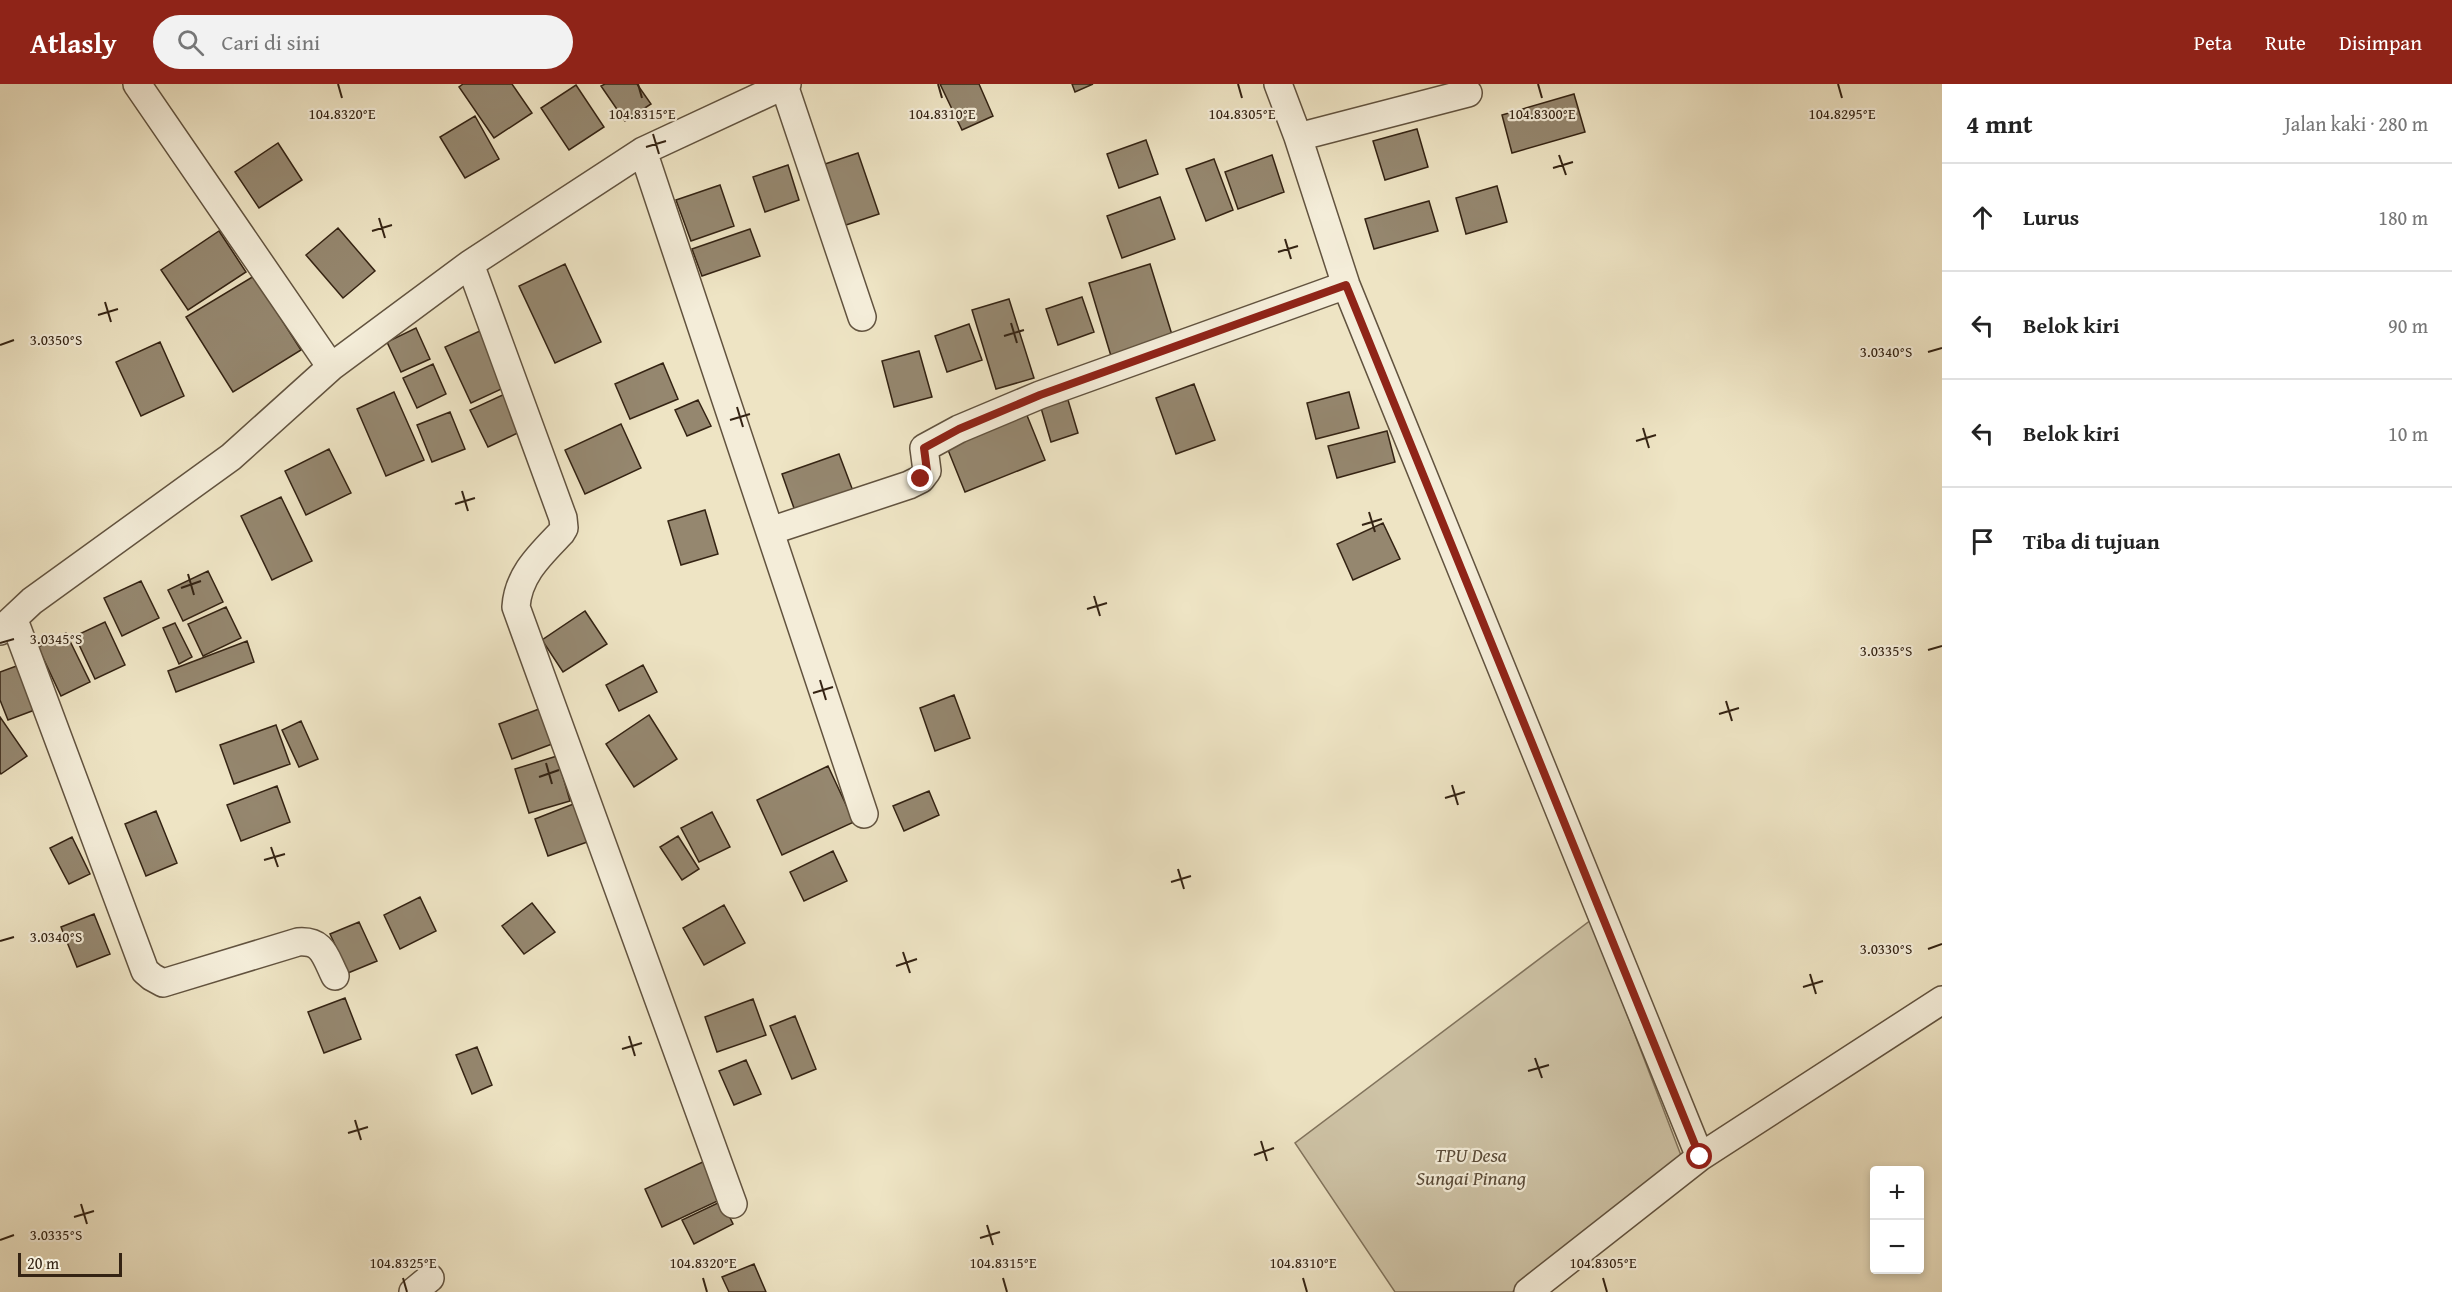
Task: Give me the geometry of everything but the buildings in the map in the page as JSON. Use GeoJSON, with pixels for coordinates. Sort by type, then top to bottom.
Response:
{"type":"FeatureCollection","features":[{"type":"Feature","properties":{"kind":"street"},"geometry":{"type":"LineString","coordinates":[[137,84],[331,368]]}},
{"type":"Feature","properties":{"kind":"street"},"geometry":{"type":"LineString","coordinates":[[1278,84],[1298,137],[1346,285],[1700,1157]]}},
{"type":"Feature","properties":{"kind":"street"},"geometry":{"type":"LineString","coordinates":[[335,976],[320,947],[310,941],[286,945],[164,983],[145,971],[7,626],[32,601],[231,457],[331,368],[470,264],[643,151],[785,85],[861,317]]}},
{"type":"Feature","properties":{"kind":"street"},"geometry":{"type":"LineString","coordinates":[[1298,137],[1468,93]]}},
{"type":"Feature","properties":{"kind":"street"},"geometry":{"type":"LineString","coordinates":[[643,151],[864,814]]}},
{"type":"Feature","properties":{"kind":"street"},"geometry":{"type":"LineString","coordinates":[[470,264],[563,518],[564,528],[561,533],[533,562],[520,584],[516,607],[732,1204]]}},
{"type":"Feature","properties":{"kind":"street"},"geometry":{"type":"LineString","coordinates":[[770,531],[921,479],[927,471],[924,448],[959,429],[1040,395],[1346,285]]}},
{"type":"Feature","properties":{"kind":"street"},"geometry":{"type":"LineString","coordinates":[[1528,1292],[1700,1157],[1942,1000]]}},
{"type":"Feature","properties":{"kind":"green space","name":"TPU Desa Sungai Pinang"},"geometry":{"type":"Polygon","coordinates":[[[1591,920],[1682,1158],[1512,1292],[1395,1292],[1295,1143],[1591,920]]]}},
{"type":"Feature","properties":{"kind":"route"},"geometry":{"type":"LineString","coordinates":[[921,479],[927,471],[924,448],[959,429],[1040,395],[1346,285],[1700,1157]]}}]}
